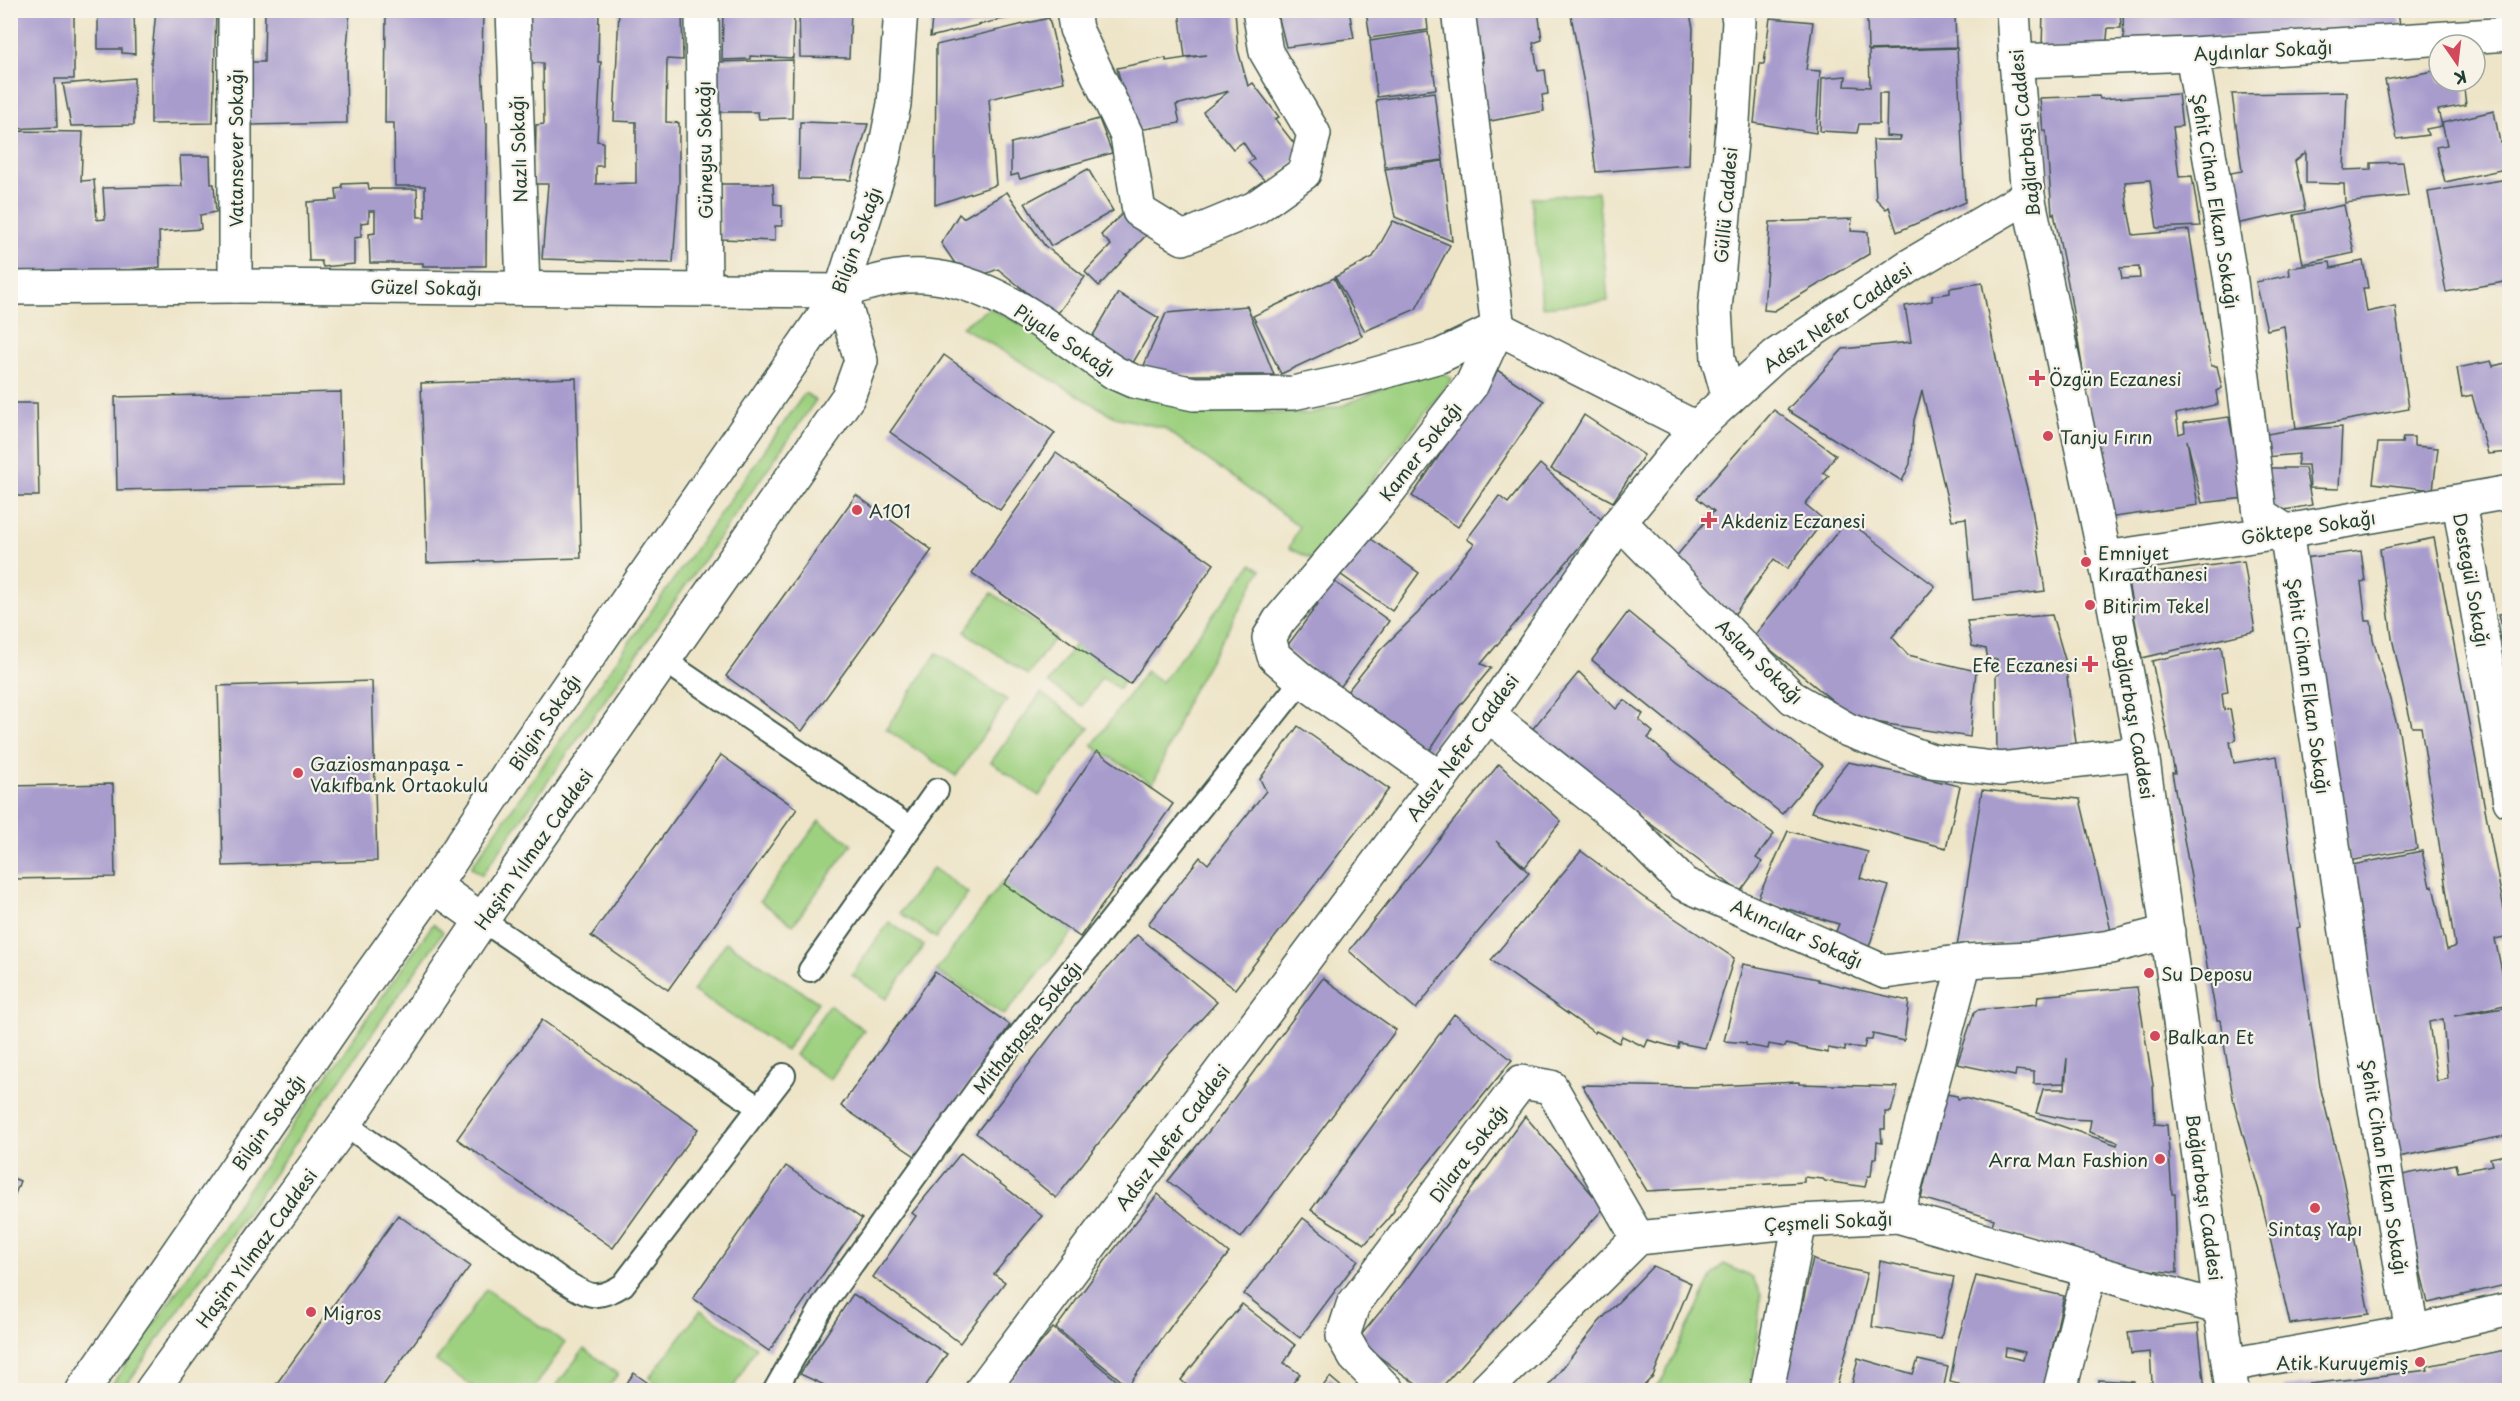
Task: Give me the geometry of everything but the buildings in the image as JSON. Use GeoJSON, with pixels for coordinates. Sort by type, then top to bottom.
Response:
{"type":"FeatureCollection","features":[{"type":"Feature","properties":{"kind":"street","name":"Vatansever Sokağı"},"geometry":{"type":"LineString","coordinates":[[235,10],[235,286]]}},
{"type":"Feature","properties":{"kind":"street","name":"Nazlı Sokağı"},"geometry":{"type":"LineString","coordinates":[[513,10],[523,288]]}},
{"type":"Feature","properties":{"kind":"street","name":"Güneysu Sokağı"},"geometry":{"type":"LineString","coordinates":[[702,10],[705,289]]}},
{"type":"Feature","properties":{"kind":"street","name":"Bilgin Sokağı"},"geometry":{"type":"LineString","coordinates":[[83,1390],[346,1009],[434,886],[535,734],[841,291],[883,160],[894,104],[901,10]]}},
{"type":"Feature","properties":{"kind":"street"},"geometry":{"type":"LineString","coordinates":[[1073,10],[1076,29],[1127,136],[1139,211],[1183,238],[1255,208],[1304,173],[1314,134],[1266,52],[1259,10]]}},
{"type":"Feature","properties":{"kind":"street"},"geometry":{"type":"LineString","coordinates":[[1458,10],[1498,328],[1696,429]]}},
{"type":"Feature","properties":{"kind":"street","name":"Güllü Caddesi"},"geometry":{"type":"LineString","coordinates":[[1729,398],[1718,359],[1715,309],[1733,121],[1739,21],[1737,10]]}},
{"type":"Feature","properties":{"kind":"street","name":"Bağlarbaşı Caddesi"},"geometry":{"type":"LineString","coordinates":[[2013,10],[2028,195],[2105,558],[2142,753],[2230,1378]]}},
{"type":"Feature","properties":{"kind":"street","name":"Aydınlar Sokağı"},"geometry":{"type":"LineString","coordinates":[[2016,61],[2192,54],[2510,34]]}},
{"type":"Feature","properties":{"kind":"street","name":"Şehit Cihan Elkan Sokağı"},"geometry":{"type":"LineString","coordinates":[[2192,54],[2231,281],[2260,514],[2286,531],[2348,945],[2412,1332]]}},
{"type":"Feature","properties":{"kind":"street","name":"Adsız Nefer Caddesi"},"geometry":{"type":"LineString","coordinates":[[982,1390],[1441,779],[1488,715],[1620,522],[1696,429],[1774,356],[1909,266],[2028,195]]}},
{"type":"Feature","properties":{"kind":"street","name":"Piyale Sokağı"},"geometry":{"type":"LineString","coordinates":[[841,291],[906,276],[947,277],[1013,305],[1115,373],[1133,381],[1194,394],[1293,393],[1440,356],[1498,328]]}},
{"type":"Feature","properties":{"kind":"street","name":"Güzel Sokağı"},"geometry":{"type":"LineString","coordinates":[[10,288],[235,286],[841,291]]}},
{"type":"Feature","properties":{"kind":"street","name":"Haşim Yılmaz Caddesi"},"geometry":{"type":"LineString","coordinates":[[152,1390],[345,1124],[482,920],[666,661],[848,398],[861,361],[841,291]]}},
{"type":"Feature","properties":{"kind":"street","name":"Kamer Sokağı"},"geometry":{"type":"LineString","coordinates":[[1441,779],[1302,680],[1274,656],[1269,638],[1279,621],[1377,506],[1472,384],[1498,328]]}},
{"type":"Feature","properties":{"kind":"street","name":"Göktepe Sokağı"},"geometry":{"type":"LineString","coordinates":[[2105,558],[2286,531],[2510,492]]}},
{"type":"Feature","properties":{"kind":"street","name":"Destegül Sokağı"},"geometry":{"type":"LineString","coordinates":[[2459,502],[2510,801]]}},
{"type":"Feature","properties":{"kind":"street","name":"Aslan Sokağı"},"geometry":{"type":"LineString","coordinates":[[1620,522],[1793,698],[1848,730],[1932,761],[2001,769],[2142,753]]}},
{"type":"Feature","properties":{"kind":"street","name":"Akıncılar Sokağı"},"geometry":{"type":"LineString","coordinates":[[1488,715],[1622,821],[1684,884],[1885,972],[1965,961],[2031,958],[2110,947],[2168,932]]}},
{"type":"Feature","properties":{"kind":"street"},"geometry":{"type":"LineString","coordinates":[[434,886],[482,920]]}},
{"type":"Feature","properties":{"kind":"street"},"geometry":{"type":"LineString","coordinates":[[1897,1216],[1965,961]]}},
{"type":"Feature","properties":{"kind":"street","name":"Dilara Sokağı"},"geometry":{"type":"LineString","coordinates":[[1387,1390],[1355,1357],[1344,1336],[1353,1305],[1521,1082],[1551,1087],[1638,1238]]}},
{"type":"Feature","properties":{"kind":"street","name":"Çeşmeli Sokağı"},"geometry":{"type":"LineString","coordinates":[[1638,1238],[1800,1221],[1897,1216],[2220,1308]]}},
{"type":"Feature","properties":{"kind":"street"},"geometry":{"type":"LineString","coordinates":[[1767,1390],[1800,1221]]}},
{"type":"Feature","properties":{"kind":"street"},"geometry":{"type":"LineString","coordinates":[[1486,1390],[1638,1238]]}},
{"type":"Feature","properties":{"kind":"street"},"geometry":{"type":"LineString","coordinates":[[2060,1390],[2090,1270]]}},
{"type":"Feature","properties":{"kind":"street"},"geometry":{"type":"LineString","coordinates":[[2230,1378],[2510,1309]]}},
{"type":"Feature","properties":{"kind":"lane"},"geometry":{"type":"LineString","coordinates":[[666,661],[909,827]]}},
{"type":"Feature","properties":{"kind":"lane","name":"Mithatpaşa Sokağı"},"geometry":{"type":"LineString","coordinates":[[775,1390],[825,1302],[987,1076],[1302,680]]}},
{"type":"Feature","properties":{"kind":"lane"},"geometry":{"type":"LineString","coordinates":[[810,970],[937,790]]}},
{"type":"Feature","properties":{"kind":"lane"},"geometry":{"type":"LineString","coordinates":[[482,920],[758,1107]]}},
{"type":"Feature","properties":{"kind":"lane"},"geometry":{"type":"LineString","coordinates":[[345,1124],[562,1280],[585,1294],[607,1295],[623,1285],[784,1076]]}},
{"type":"Feature","properties":{"kind":"green space"},"geometry":{"type":"Polygon","coordinates":[[[1598,192],[1608,301],[1542,307],[1532,198],[1598,192]]]}},
{"type":"Feature","properties":{"kind":"green space"},"geometry":{"type":"Polygon","coordinates":[[[989,308],[1158,392],[1228,411],[1308,414],[1344,405],[1424,370],[1444,373],[1452,379],[1311,559],[1289,548],[1299,526],[1164,428],[1115,417],[962,327],[989,308]]]}},
{"type":"Feature","properties":{"kind":"green space"},"geometry":{"type":"Polygon","coordinates":[[[805,393],[816,400],[482,875],[471,867],[805,393]]]}},
{"type":"Feature","properties":{"kind":"green space"},"geometry":{"type":"Polygon","coordinates":[[[1252,564],[1261,570],[1189,697],[1153,784],[1092,746],[1146,671],[1162,682],[1252,564]]]}},
{"type":"Feature","properties":{"kind":"green space"},"geometry":{"type":"Polygon","coordinates":[[[992,593],[1055,637],[1028,675],[965,632],[992,593]]]}},
{"type":"Feature","properties":{"kind":"green space"},"geometry":{"type":"Polygon","coordinates":[[[1079,639],[1128,674],[1119,689],[1102,677],[1082,706],[1048,683],[1079,639]]]}},
{"type":"Feature","properties":{"kind":"green space"},"geometry":{"type":"Polygon","coordinates":[[[937,653],[1007,700],[956,776],[886,729],[937,653]]]}},
{"type":"Feature","properties":{"kind":"green space"},"geometry":{"type":"Polygon","coordinates":[[[1041,693],[1089,728],[1039,796],[991,762],[1041,693]]]}},
{"type":"Feature","properties":{"kind":"green space"},"geometry":{"type":"Polygon","coordinates":[[[819,821],[852,844],[793,925],[760,901],[819,821]]]}},
{"type":"Feature","properties":{"kind":"green space"},"geometry":{"type":"Polygon","coordinates":[[[933,868],[968,893],[936,938],[900,913],[933,868]]]}},
{"type":"Feature","properties":{"kind":"green space"},"geometry":{"type":"Polygon","coordinates":[[[1003,881],[1073,932],[1004,1015],[936,971],[1003,881]]]}},
{"type":"Feature","properties":{"kind":"green space"},"geometry":{"type":"Polygon","coordinates":[[[889,922],[924,946],[886,999],[852,975],[889,922]]]}},
{"type":"Feature","properties":{"kind":"green space"},"geometry":{"type":"Polygon","coordinates":[[[433,924],[443,932],[123,1390],[108,1390],[433,924]]]}},
{"type":"Feature","properties":{"kind":"green space"},"geometry":{"type":"Polygon","coordinates":[[[726,942],[818,1002],[786,1051],[693,991],[726,942]]]}},
{"type":"Feature","properties":{"kind":"green space"},"geometry":{"type":"Polygon","coordinates":[[[829,1005],[864,1030],[830,1080],[795,1055],[829,1005]]]}},
{"type":"Feature","properties":{"kind":"green space"},"geometry":{"type":"Polygon","coordinates":[[[1724,1264],[1753,1278],[1761,1295],[1751,1390],[1654,1390],[1663,1378],[1713,1275],[1724,1264]]]}},
{"type":"Feature","properties":{"kind":"green space"},"geometry":{"type":"Polygon","coordinates":[[[486,1289],[565,1343],[533,1390],[478,1390],[436,1361],[486,1289]]]}},
{"type":"Feature","properties":{"kind":"green space"},"geometry":{"type":"Polygon","coordinates":[[[701,1310],[756,1347],[732,1390],[666,1390],[649,1378],[701,1310]]]}},
{"type":"Feature","properties":{"kind":"green space"},"geometry":{"type":"Polygon","coordinates":[[[584,1349],[618,1374],[606,1390],[553,1390],[584,1349]]]}},
{"type":"Feature","properties":{"kind":"place","name":"Özgün Eczanesi"},"geometry":{"type":"Point","coordinates":[2037,378]}},
{"type":"Feature","properties":{"kind":"place","name":"Tanju Fırın"},"geometry":{"type":"Point","coordinates":[2048,436]}},
{"type":"Feature","properties":{"kind":"place","name":"A101"},"geometry":{"type":"Point","coordinates":[857,510]}},
{"type":"Feature","properties":{"kind":"place","name":"Akdeniz Eczanesi"},"geometry":{"type":"Point","coordinates":[1709,520]}},
{"type":"Feature","properties":{"kind":"place","name":"Emniyet Kıraathanesi"},"geometry":{"type":"Point","coordinates":[2086,562]}},
{"type":"Feature","properties":{"kind":"place","name":"Bitirim Tekel"},"geometry":{"type":"Point","coordinates":[2090,605]}},
{"type":"Feature","properties":{"kind":"place","name":"Efe Eczanesi"},"geometry":{"type":"Point","coordinates":[2090,664]}},
{"type":"Feature","properties":{"kind":"place","name":"Gaziosmanpaşa - Vakıfbank Ortaokulu"},"geometry":{"type":"Point","coordinates":[298,773]}},
{"type":"Feature","properties":{"kind":"place","name":"Su Deposu"},"geometry":{"type":"Point","coordinates":[2149,973]}},
{"type":"Feature","properties":{"kind":"place","name":"Balkan Et"},"geometry":{"type":"Point","coordinates":[2155,1036]}},
{"type":"Feature","properties":{"kind":"place","name":"Arra Man Fashion"},"geometry":{"type":"Point","coordinates":[2160,1159]}},
{"type":"Feature","properties":{"kind":"place","name":"Sintaş Yapı"},"geometry":{"type":"Point","coordinates":[2315,1208]}},
{"type":"Feature","properties":{"kind":"place","name":"Migros"},"geometry":{"type":"Point","coordinates":[311,1312]}},
{"type":"Feature","properties":{"kind":"place","name":"Atik Kuruyemiş"},"geometry":{"type":"Point","coordinates":[2420,1362]}}]}
